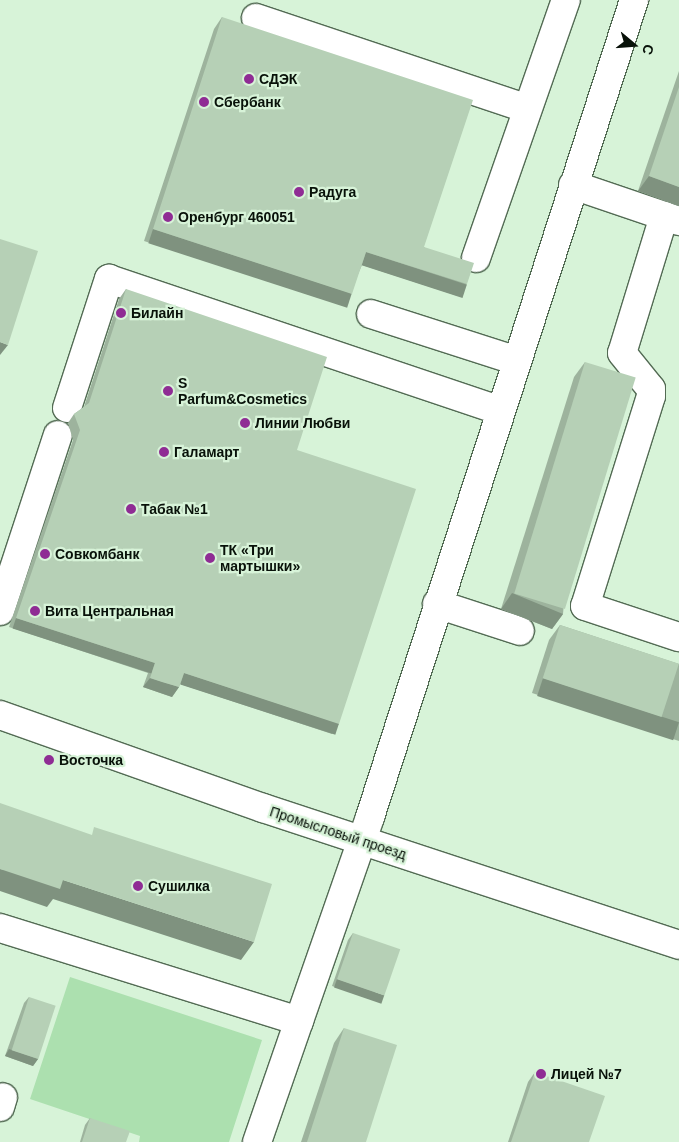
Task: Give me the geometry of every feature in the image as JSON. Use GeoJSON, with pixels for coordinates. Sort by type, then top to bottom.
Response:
{"type":"FeatureCollection","features":[{"type":"Feature","properties":{"kind":"street"},"geometry":{"type":"LineString","coordinates":[[476,258],[526,108],[566,0]]}},
{"type":"Feature","properties":{"kind":"street"},"geometry":{"type":"LineString","coordinates":[[258,1142],[362,841],[514,360],[634,0]]}},
{"type":"Feature","properties":{"kind":"street"},"geometry":{"type":"LineString","coordinates":[[256,18],[526,108]]}},
{"type":"Feature","properties":{"kind":"street"},"geometry":{"type":"LineString","coordinates":[[573,185],[672,218],[622,353],[651,389],[651,396],[585,606],[679,637]]}},
{"type":"Feature","properties":{"kind":"street"},"geometry":{"type":"LineString","coordinates":[[67,408],[109,279],[267,340],[498,410]]}},
{"type":"Feature","properties":{"kind":"street"},"geometry":{"type":"LineString","coordinates":[[371,314],[514,360]]}},
{"type":"Feature","properties":{"kind":"street"},"geometry":{"type":"LineString","coordinates":[[4,614],[58,435]]}},
{"type":"Feature","properties":{"kind":"street"},"geometry":{"type":"LineString","coordinates":[[437,604],[520,631]]}},
{"type":"Feature","properties":{"kind":"street","name":"Промысловый проезд"},"geometry":{"type":"LineString","coordinates":[[0,715],[362,841],[679,945]]}},
{"type":"Feature","properties":{"kind":"street"},"geometry":{"type":"LineString","coordinates":[[0,928],[299,1021]]}},
{"type":"Feature","properties":{"kind":"green space"},"geometry":{"type":"Polygon","coordinates":[[[70,977],[262,1040],[229,1142],[139,1142],[140,1136],[30,1099],[70,977]]]}},
{"type":"Feature","properties":{"kind":"building","name":"Радуга"},"geometry":{"type":"Polygon","coordinates":[[[222,17],[473,100],[424,247],[474,263],[467,284],[366,252],[352,294],[153,229],[222,17]]]}},
{"type":"Feature","properties":{"kind":"building"},"geometry":{"type":"Polygon","coordinates":[[[679,87],[679,187],[649,176],[679,87]]]}},
{"type":"Feature","properties":{"kind":"building"},"geometry":{"type":"Polygon","coordinates":[[[0,239],[38,251],[8,345],[0,342],[0,239]]]}},
{"type":"Feature","properties":{"kind":"building","name":"ТК «Три мартышки»"},"geometry":{"type":"Polygon","coordinates":[[[126,289],[327,357],[297,450],[416,489],[339,724],[184,673],[179,687],[162,682],[150,678],[155,663],[16,618],[80,430],[74,414],[89,403],[126,289]]]}},
{"type":"Feature","properties":{"kind":"building"},"geometry":{"type":"Polygon","coordinates":[[[585,362],[636,377],[565,609],[514,593],[585,362]]]}},
{"type":"Feature","properties":{"kind":"building"},"geometry":{"type":"Polygon","coordinates":[[[560,625],[679,664],[662,717],[543,678],[560,625]]]}},
{"type":"Feature","properties":{"kind":"building"},"geometry":{"type":"Polygon","coordinates":[[[0,803],[92,835],[94,827],[272,884],[254,942],[63,880],[60,889],[0,869],[0,803]]]}},
{"type":"Feature","properties":{"kind":"building"},"geometry":{"type":"Polygon","coordinates":[[[353,933],[400,949],[384,996],[337,979],[353,933]]]}},
{"type":"Feature","properties":{"kind":"building"},"geometry":{"type":"Polygon","coordinates":[[[29,997],[56,1006],[38,1059],[12,1050],[29,997]]]}},
{"type":"Feature","properties":{"kind":"building"},"geometry":{"type":"Polygon","coordinates":[[[344,1028],[397,1045],[366,1142],[307,1142],[344,1028]]]}},
{"type":"Feature","properties":{"kind":"building"},"geometry":{"type":"Polygon","coordinates":[[[535,1072],[605,1096],[589,1142],[511,1142],[535,1072]]]}},
{"type":"Feature","properties":{"kind":"building"},"geometry":{"type":"Polygon","coordinates":[[[90,1118],[130,1131],[126,1142],[82,1142],[90,1118]]]}},
{"type":"Feature","properties":{"kind":"place","name":"СДЭК"},"geometry":{"type":"Point","coordinates":[249,79]}},
{"type":"Feature","properties":{"kind":"place","name":"Сбербанк"},"geometry":{"type":"Point","coordinates":[204,102]}},
{"type":"Feature","properties":{"kind":"place","name":"Радуга"},"geometry":{"type":"Point","coordinates":[299,192]}},
{"type":"Feature","properties":{"kind":"place","name":"Оренбург 460051"},"geometry":{"type":"Point","coordinates":[168,217]}},
{"type":"Feature","properties":{"kind":"place","name":"Билайн"},"geometry":{"type":"Point","coordinates":[121,313]}},
{"type":"Feature","properties":{"kind":"place","name":"S Parfum&Cosmetics"},"geometry":{"type":"Point","coordinates":[168,391]}},
{"type":"Feature","properties":{"kind":"place","name":"Линии Любви"},"geometry":{"type":"Point","coordinates":[245,423]}},
{"type":"Feature","properties":{"kind":"place","name":"Галамарт"},"geometry":{"type":"Point","coordinates":[164,452]}},
{"type":"Feature","properties":{"kind":"place","name":"Табак №1"},"geometry":{"type":"Point","coordinates":[131,509]}},
{"type":"Feature","properties":{"kind":"place","name":"Совкомбанк"},"geometry":{"type":"Point","coordinates":[45,554]}},
{"type":"Feature","properties":{"kind":"place","name":"ТК «Три мартышки»"},"geometry":{"type":"Point","coordinates":[210,558]}},
{"type":"Feature","properties":{"kind":"place","name":"Вита Центральная"},"geometry":{"type":"Point","coordinates":[35,611]}},
{"type":"Feature","properties":{"kind":"place","name":"Восточка"},"geometry":{"type":"Point","coordinates":[49,760]}},
{"type":"Feature","properties":{"kind":"place","name":"Сушилка"},"geometry":{"type":"Point","coordinates":[138,886]}},
{"type":"Feature","properties":{"kind":"place","name":"Лицей №7"},"geometry":{"type":"Point","coordinates":[541,1074]}}]}
